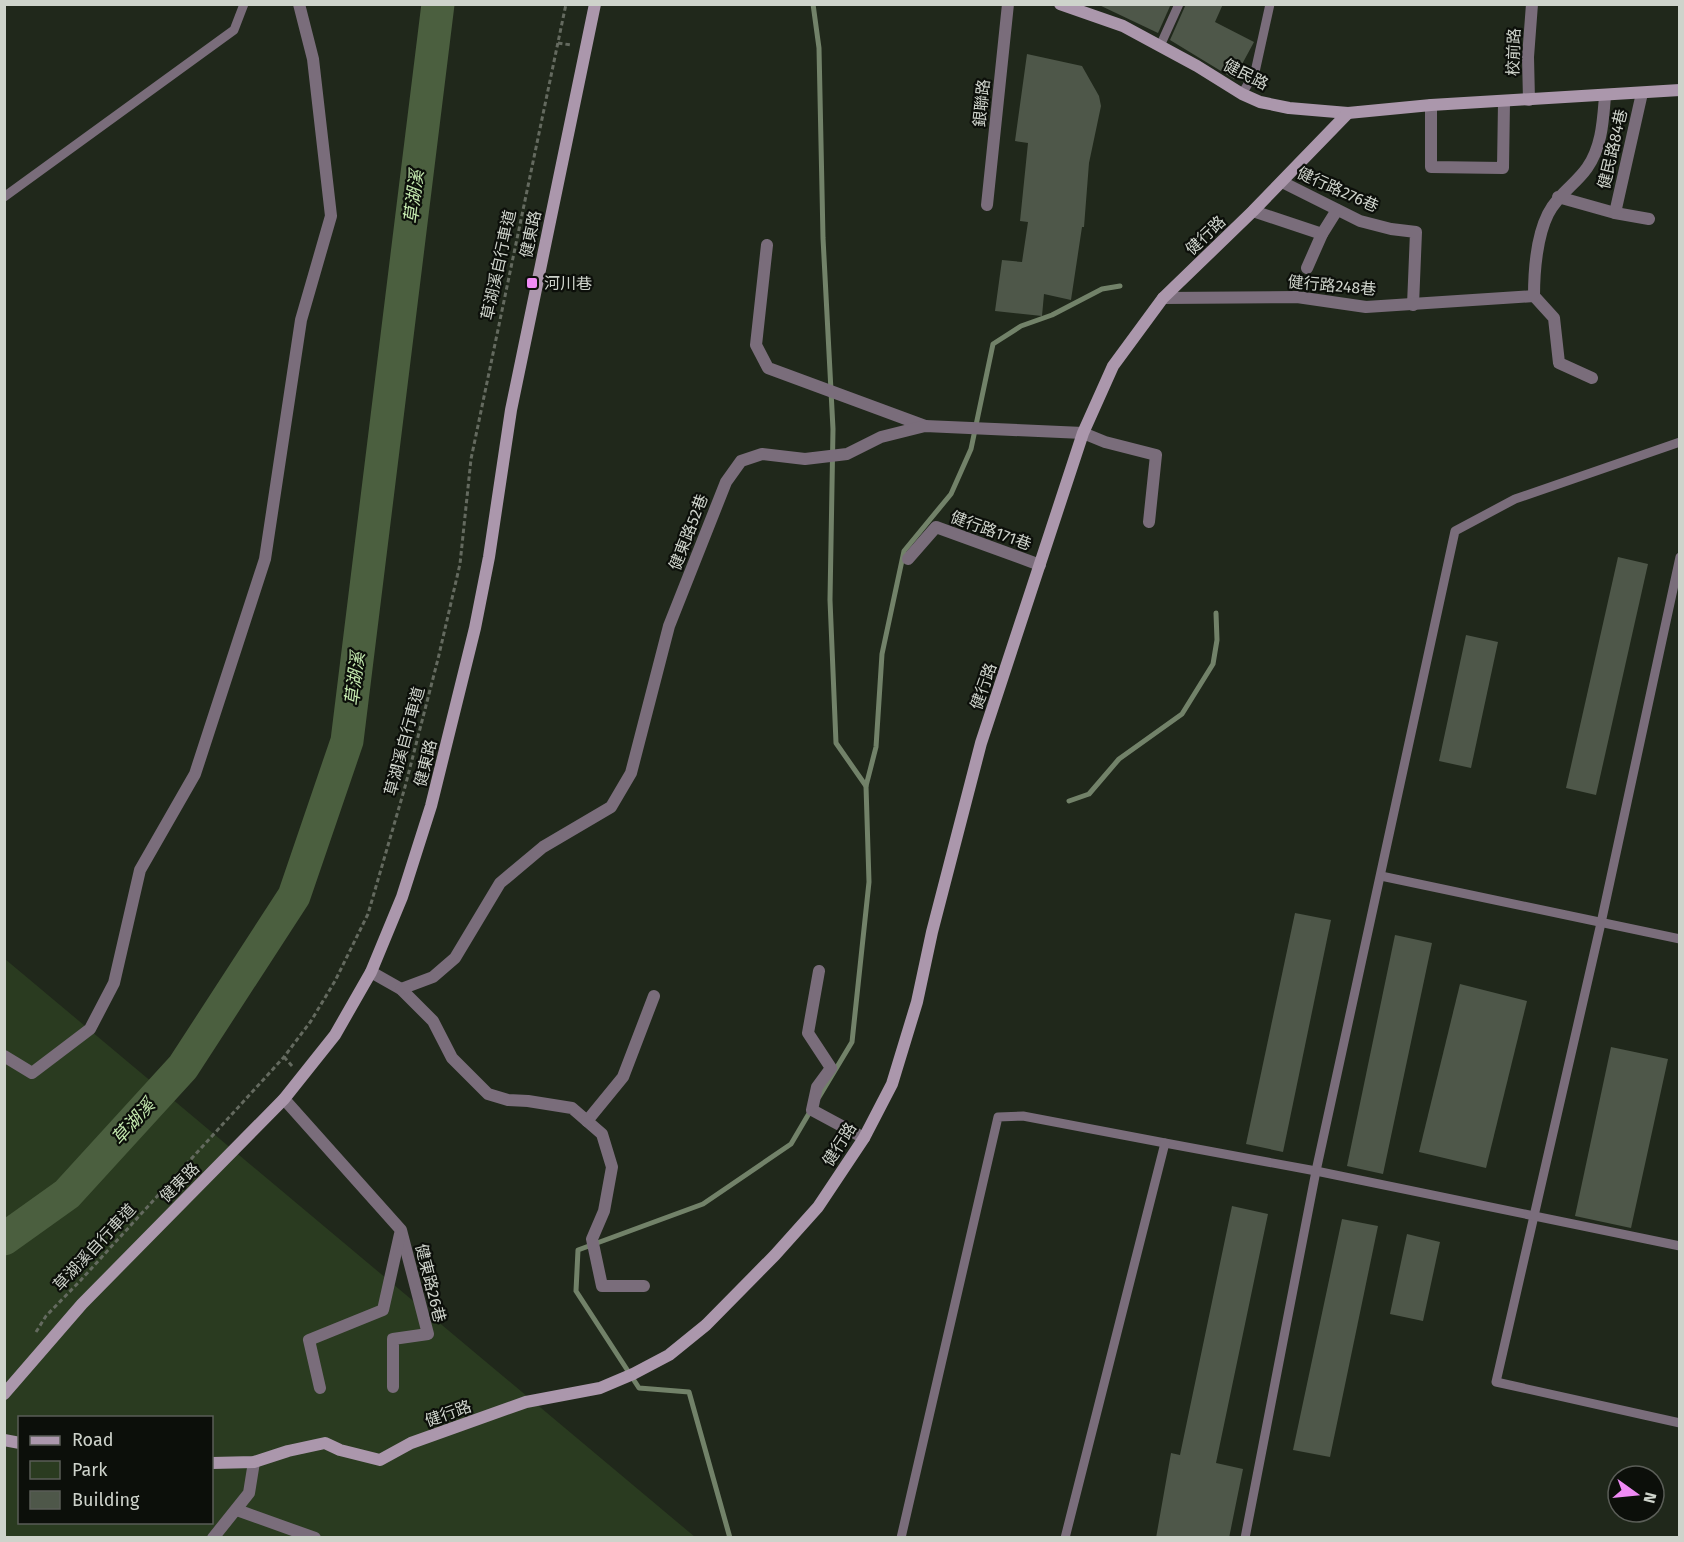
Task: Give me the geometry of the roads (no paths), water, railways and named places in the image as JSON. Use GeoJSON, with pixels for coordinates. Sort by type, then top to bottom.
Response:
{"type":"FeatureCollection","features":[{"type":"Feature","properties":{"kind":"street"},"geometry":{"type":"LineString","coordinates":[[4,1056],[32,1073],[90,1029],[114,983],[140,870],[195,774],[265,559],[301,320],[331,216],[313,59],[299,4]]}},
{"type":"Feature","properties":{"kind":"street","name":"健東路"},"geometry":{"type":"LineString","coordinates":[[4,1394],[82,1304],[284,1099],[334,1035],[371,972],[402,897],[431,806],[475,628],[489,557],[516,386],[595,4]]}},
{"type":"Feature","properties":{"kind":"street","name":"銀聯路"},"geometry":{"type":"LineString","coordinates":[[987,205],[1008,4]]}},
{"type":"Feature","properties":{"kind":"street","name":"健民路"},"geometry":{"type":"LineString","coordinates":[[1060,4],[1123,26],[1197,66],[1242,94],[1260,102],[1289,108],[1348,113],[1431,105],[1680,90]]}},
{"type":"Feature","properties":{"kind":"street","name":"校前路"},"geometry":{"type":"LineString","coordinates":[[1529,100],[1528,57],[1532,4]]}},
{"type":"Feature","properties":{"kind":"street","name":"健民路84巷"},"geometry":{"type":"LineString","coordinates":[[1615,213],[1642,93]]}},
{"type":"Feature","properties":{"kind":"street"},"geometry":{"type":"LineString","coordinates":[[1592,378],[1559,363],[1554,318],[1534,296],[1534,266],[1547,217],[1558,197],[1588,167],[1602,133],[1605,96]]}},
{"type":"Feature","properties":{"kind":"street"},"geometry":{"type":"LineString","coordinates":[[1431,105],[1431,167],[1503,168],[1504,102]]}},
{"type":"Feature","properties":{"kind":"street","name":"健行路"},"geometry":{"type":"LineString","coordinates":[[213,1463],[254,1462],[288,1451],[325,1443],[340,1450],[380,1460],[411,1443],[526,1402],[600,1388],[669,1355],[706,1325],[812,1214],[864,1138],[892,1084],[904,1047],[981,743],[1083,433],[1113,366],[1163,298],[1282,182],[1348,113]]}},
{"type":"Feature","properties":{"kind":"street","name":"健行路276巷"},"geometry":{"type":"LineString","coordinates":[[1282,182],[1360,221],[1391,229],[1416,232],[1413,304]]}},
{"type":"Feature","properties":{"kind":"street"},"geometry":{"type":"LineString","coordinates":[[1558,197],[1615,213],[1649,219]]}},
{"type":"Feature","properties":{"kind":"street"},"geometry":{"type":"LineString","coordinates":[[1307,268],[1322,234],[1337,210]]}},
{"type":"Feature","properties":{"kind":"street"},"geometry":{"type":"LineString","coordinates":[[1253,211],[1322,234]]}},
{"type":"Feature","properties":{"kind":"street"},"geometry":{"type":"LineString","coordinates":[[767,245],[756,345],[768,368],[925,426],[1083,433],[1105,442],[1156,455],[1149,522]]}},
{"type":"Feature","properties":{"kind":"street","name":"健行路248巷"},"geometry":{"type":"LineString","coordinates":[[1163,298],[1297,297],[1366,307],[1534,296]]}},
{"type":"Feature","properties":{"kind":"street","name":"健東路52巷"},"geometry":{"type":"LineString","coordinates":[[401,989],[433,977],[455,958],[500,883],[543,847],[611,807],[631,773],[669,626],[726,482],[741,461],[762,454],[805,459],[847,454],[881,437],[925,426]]}},
{"type":"Feature","properties":{"kind":"street","name":"健行路171巷"},"geometry":{"type":"LineString","coordinates":[[908,559],[936,527],[1041,565]]}},
{"type":"Feature","properties":{"kind":"street"},"geometry":{"type":"LineString","coordinates":[[819,971],[808,1033],[831,1068],[817,1087],[812,1110],[864,1138]]}},
{"type":"Feature","properties":{"kind":"street"},"geometry":{"type":"LineString","coordinates":[[371,972],[401,989],[433,1021],[452,1058],[488,1094],[508,1100],[572,1108],[602,1134],[612,1167],[604,1211],[592,1239],[602,1286],[644,1287]]}},
{"type":"Feature","properties":{"kind":"street"},"geometry":{"type":"LineString","coordinates":[[587,1121],[623,1077],[654,996]]}},
{"type":"Feature","properties":{"kind":"street","name":"健東路26巷"},"geometry":{"type":"LineString","coordinates":[[284,1099],[400,1230],[428,1334],[393,1339],[393,1387]]}},
{"type":"Feature","properties":{"kind":"street","name":"健東路26巷"},"geometry":{"type":"LineString","coordinates":[[320,1388],[309,1340],[383,1310],[400,1230]]}},
{"type":"Feature","properties":{"kind":"street"},"geometry":{"type":"LineString","coordinates":[[213,1538],[249,1493],[254,1462]]}},
{"type":"Feature","properties":{"kind":"street"},"geometry":{"type":"LineString","coordinates":[[237,1510],[315,1538]]}},
{"type":"Feature","properties":{"kind":"lane"},"geometry":{"type":"LineString","coordinates":[[4,197],[234,30],[244,4]]}},
{"type":"Feature","properties":{"kind":"lane"},"geometry":{"type":"LineString","coordinates":[[1160,46],[1179,4]]}},
{"type":"Feature","properties":{"kind":"lane"},"geometry":{"type":"LineString","coordinates":[[1242,94],[1255,72],[1270,4]]}},
{"type":"Feature","properties":{"kind":"lane"},"geometry":{"type":"LineString","coordinates":[[1245,1538],[1316,1172],[1455,531],[1515,499],[1680,442]]}},
{"type":"Feature","properties":{"kind":"lane"},"geometry":{"type":"LineString","coordinates":[[1680,557],[1601,922],[1496,1382],[1680,1424]]}},
{"type":"Feature","properties":{"kind":"lane"},"geometry":{"type":"LineString","coordinates":[[1381,876],[1680,939]]}},
{"type":"Feature","properties":{"kind":"lane"},"geometry":{"type":"LineString","coordinates":[[901,1538],[998,1117],[1023,1116],[1316,1172],[1680,1246]]}},
{"type":"Feature","properties":{"kind":"lane"},"geometry":{"type":"LineString","coordinates":[[1065,1538],[1165,1143]]}},
{"type":"Feature","properties":{"kind":"waterway","name":"草湖溪"},"geometry":{"type":"LineString","coordinates":[[4,1239],[67,1194],[183,1067],[294,896],[347,741],[438,4]]}},
{"type":"Feature","properties":{"kind":"waterway"},"geometry":{"type":"LineString","coordinates":[[813,4],[819,48],[823,238],[833,429],[830,600],[836,743],[866,786],[869,882],[852,1042],[819,1097]]}},
{"type":"Feature","properties":{"kind":"waterway"},"geometry":{"type":"LineString","coordinates":[[866,786],[876,747],[882,654],[904,551],[951,494],[971,449],[993,344],[1021,326],[1052,315],[1102,289],[1120,286]]}},
{"type":"Feature","properties":{"kind":"waterway"},"geometry":{"type":"LineString","coordinates":[[1069,801],[1089,794],[1119,759],[1182,714],[1213,664],[1217,640],[1216,613]]}},
{"type":"Feature","properties":{"kind":"waterway"},"geometry":{"type":"LineString","coordinates":[[730,1538],[689,1392],[639,1388],[576,1291],[578,1250],[703,1204],[791,1144],[811,1110]]}},
{"type":"Feature","properties":{"kind":"place","name":"河川巷"},"geometry":{"type":"Point","coordinates":[532,283]}}]}
